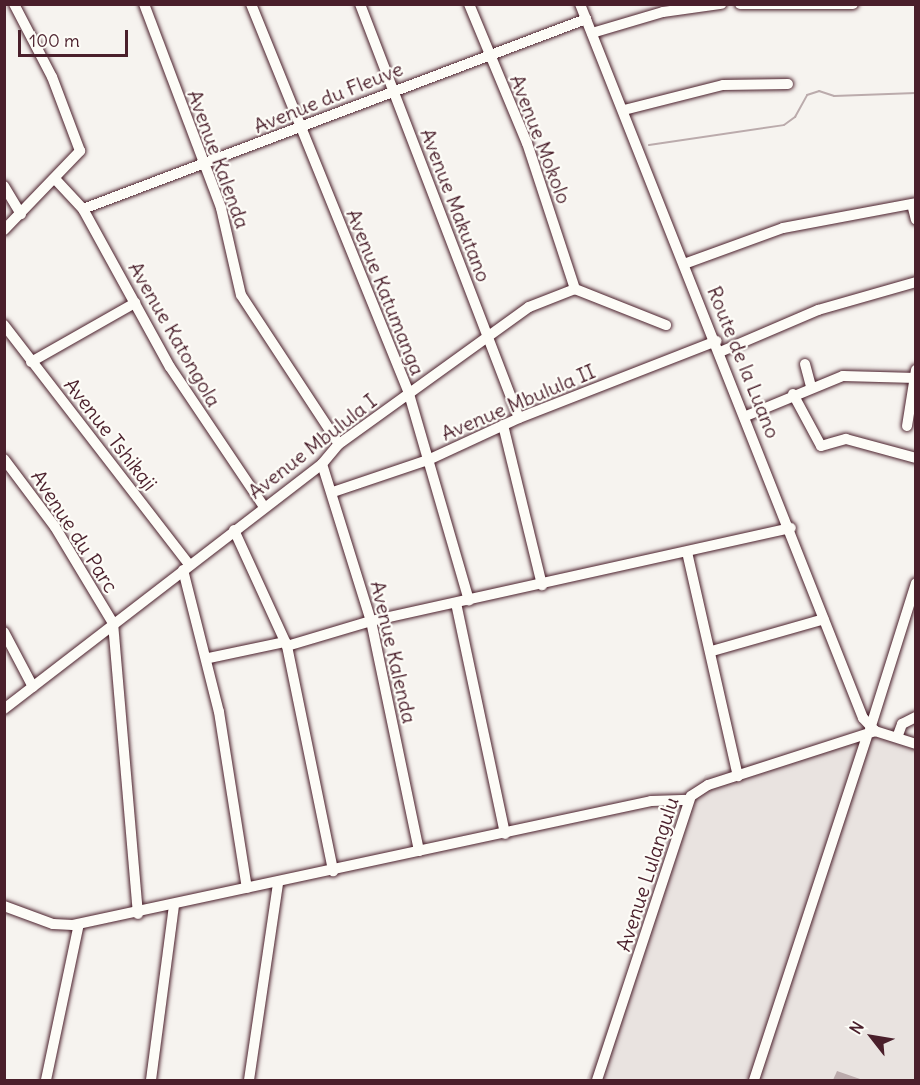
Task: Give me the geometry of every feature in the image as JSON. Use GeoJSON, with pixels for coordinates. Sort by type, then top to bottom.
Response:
{"type":"FeatureCollection","features":[{"type":"Feature","properties":{"kind":"street"},"geometry":{"type":"LineString","coordinates":[[4,231],[77,159],[80,146],[14,4]]}},
{"type":"Feature","properties":{"kind":"street","name":"Avenue Kalenda"},"geometry":{"type":"LineString","coordinates":[[144,4],[228,232],[241,295],[339,444]]}},
{"type":"Feature","properties":{"kind":"street","name":"Avenue Katumanga"},"geometry":{"type":"LineString","coordinates":[[250,4],[409,394],[469,600]]}},
{"type":"Feature","properties":{"kind":"street","name":"Avenue Makutano"},"geometry":{"type":"LineString","coordinates":[[360,4],[519,418]]}},
{"type":"Feature","properties":{"kind":"street","name":"Avenue Mokolo"},"geometry":{"type":"LineString","coordinates":[[469,4],[527,143],[575,288]]}},
{"type":"Feature","properties":{"kind":"street","name":"Route de la Luano"},"geometry":{"type":"LineString","coordinates":[[580,4],[871,732]]}},
{"type":"Feature","properties":{"kind":"street"},"geometry":{"type":"LineString","coordinates":[[592,33],[663,12],[721,4]]}},
{"type":"Feature","properties":{"kind":"street"},"geometry":{"type":"LineString","coordinates":[[740,4],[850,5]]}},
{"type":"Feature","properties":{"kind":"street","name":"Avenue du Fleuve"},"geometry":{"type":"LineString","coordinates":[[83,209],[586,19]]}},
{"type":"Feature","properties":{"kind":"street"},"geometry":{"type":"LineString","coordinates":[[624,110],[723,85],[788,84]]}},
{"type":"Feature","properties":{"kind":"street","name":"Avenue Katongola"},"geometry":{"type":"LineString","coordinates":[[56,180],[83,209],[190,398],[264,507]]}},
{"type":"Feature","properties":{"kind":"street"},"geometry":{"type":"LineString","coordinates":[[4,186],[21,214]]}},
{"type":"Feature","properties":{"kind":"street"},"geometry":{"type":"LineString","coordinates":[[684,264],[783,228],[914,204],[915,220]]}},
{"type":"Feature","properties":{"kind":"street","name":"Avenue Mbulula II"},"geometry":{"type":"LineString","coordinates":[[333,492],[428,460],[519,418],[718,346],[818,310],[915,282]]}},
{"type":"Feature","properties":{"kind":"street"},"geometry":{"type":"LineString","coordinates":[[575,288],[666,325]]}},
{"type":"Feature","properties":{"kind":"street","name":"Avenue Mbulula I"},"geometry":{"type":"LineString","coordinates":[[4,709],[322,464],[339,444],[488,340],[529,307],[575,288]]}},
{"type":"Feature","properties":{"kind":"street"},"geometry":{"type":"LineString","coordinates":[[31,362],[135,303]]}},
{"type":"Feature","properties":{"kind":"street","name":"Avenue Tshikaji"},"geometry":{"type":"LineString","coordinates":[[4,325],[186,567]]}},
{"type":"Feature","properties":{"kind":"street"},"geometry":{"type":"LineString","coordinates":[[805,364],[811,387]]}},
{"type":"Feature","properties":{"kind":"street"},"geometry":{"type":"LineString","coordinates":[[746,416],[794,394],[843,376],[915,375],[907,426]]}},
{"type":"Feature","properties":{"kind":"street"},"geometry":{"type":"LineString","coordinates":[[794,394],[821,446],[846,439],[915,458]]}},
{"type":"Feature","properties":{"kind":"street"},"geometry":{"type":"LineString","coordinates":[[503,425],[542,585]]}},
{"type":"Feature","properties":{"kind":"street","name":"Avenue du Parc"},"geometry":{"type":"LineString","coordinates":[[4,459],[54,526],[113,623]]}},
{"type":"Feature","properties":{"kind":"street","name":"Avenue Kalenda"},"geometry":{"type":"LineString","coordinates":[[322,464],[333,492],[371,621],[419,851]]}},
{"type":"Feature","properties":{"kind":"street"},"geometry":{"type":"LineString","coordinates":[[208,658],[286,644],[371,621],[542,585],[791,528]]}},
{"type":"Feature","properties":{"kind":"street"},"geometry":{"type":"LineString","coordinates":[[234,530],[286,644],[333,871]]}},
{"type":"Feature","properties":{"kind":"street"},"geometry":{"type":"LineString","coordinates":[[687,552],[712,651],[738,776]]}},
{"type":"Feature","properties":{"kind":"street"},"geometry":{"type":"LineString","coordinates":[[186,567],[208,658],[247,888]]}},
{"type":"Feature","properties":{"kind":"street"},"geometry":{"type":"LineString","coordinates":[[754,1080],[871,732],[915,583]]}},
{"type":"Feature","properties":{"kind":"street"},"geometry":{"type":"LineString","coordinates":[[456,603],[505,834]]}},
{"type":"Feature","properties":{"kind":"street"},"geometry":{"type":"LineString","coordinates":[[712,651],[824,619]]}},
{"type":"Feature","properties":{"kind":"street"},"geometry":{"type":"LineString","coordinates":[[113,623],[138,914]]}},
{"type":"Feature","properties":{"kind":"street"},"geometry":{"type":"LineString","coordinates":[[4,632],[33,687]]}},
{"type":"Feature","properties":{"kind":"street"},"geometry":{"type":"LineString","coordinates":[[898,735],[902,723],[915,717]]}},
{"type":"Feature","properties":{"kind":"street"},"geometry":{"type":"LineString","coordinates":[[871,732],[898,735],[915,744]]}},
{"type":"Feature","properties":{"kind":"street","name":"Avenue Lulangulu"},"geometry":{"type":"LineString","coordinates":[[597,1080],[689,800],[702,787],[871,732]]}},
{"type":"Feature","properties":{"kind":"street"},"geometry":{"type":"LineString","coordinates":[[4,906],[58,926],[79,924],[138,914],[247,888],[278,884],[651,801],[689,800]]}},
{"type":"Feature","properties":{"kind":"street"},"geometry":{"type":"LineString","coordinates":[[249,1080],[278,884]]}},
{"type":"Feature","properties":{"kind":"street"},"geometry":{"type":"LineString","coordinates":[[151,1080],[174,906]]}},
{"type":"Feature","properties":{"kind":"street"},"geometry":{"type":"LineString","coordinates":[[46,1080],[79,924]]}},
{"type":"Feature","properties":{"kind":"shaded area"},"geometry":{"type":"Polygon","coordinates":[[[895,727],[915,738],[915,1080],[586,1080],[705,775],[895,727]]]}},
{"type":"Feature","properties":{"kind":"shaded area"},"geometry":{"type":"Polygon","coordinates":[[[837,1071],[863,1080],[833,1080],[837,1071]]]}},
{"type":"Feature","properties":{"kind":"waterway"},"geometry":{"type":"LineString","coordinates":[[649,145],[784,125],[795,117],[807,95],[819,91],[834,96],[916,93]]}}]}
